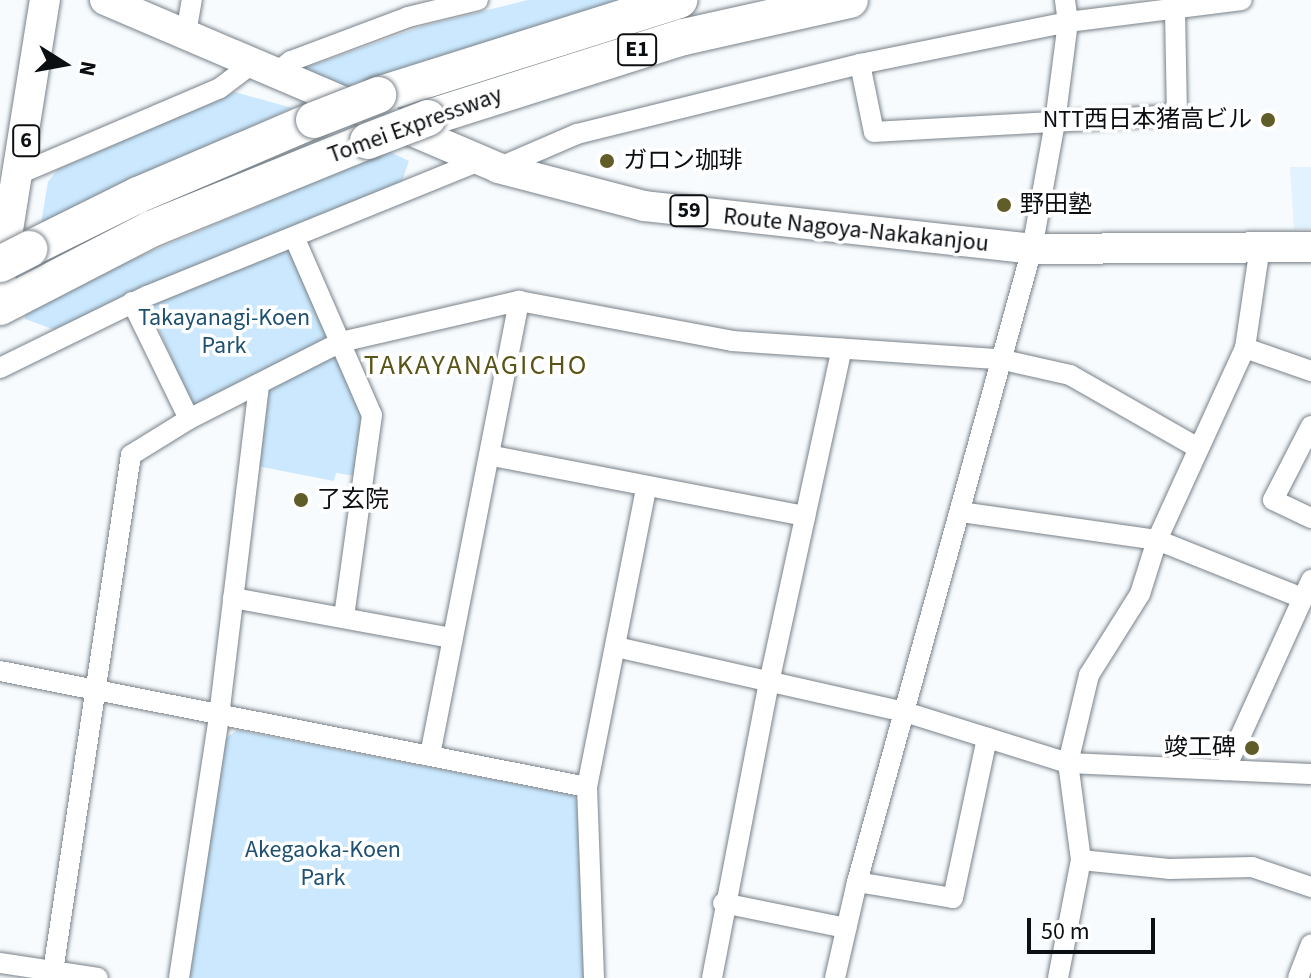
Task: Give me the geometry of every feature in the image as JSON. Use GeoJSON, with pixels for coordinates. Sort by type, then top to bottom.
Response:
{"type":"FeatureCollection","features":[{"type":"Feature","properties":{"kind":"highway","name":"Tomei Expressway"},"geometry":{"type":"LineString","coordinates":[[14,257],[138,195],[378,95],[679,0]]}},
{"type":"Feature","properties":{"kind":"highway","name":"Tomei Expressway"},"geometry":{"type":"LineString","coordinates":[[7,295],[151,229],[428,118],[684,37],[850,0]]}},
{"type":"Feature","properties":{"kind":"main road","name":"6"},"geometry":{"type":"LineString","coordinates":[[7,295],[8,204],[21,173],[45,0]]}},
{"type":"Feature","properties":{"kind":"main road","name":"Route Nagoya-Nakakanjou"},"geometry":{"type":"LineString","coordinates":[[105,0],[489,165],[644,206],[1032,249],[1311,247]]}},
{"type":"Feature","properties":{"kind":"street"},"geometry":{"type":"LineString","coordinates":[[186,33],[192,0]]}},
{"type":"Feature","properties":{"kind":"street"},"geometry":{"type":"LineString","coordinates":[[21,173],[264,68],[291,61],[408,17],[478,0]]}},
{"type":"Feature","properties":{"kind":"street"},"geometry":{"type":"LineString","coordinates":[[835,978],[857,882],[961,512],[999,359],[1032,249],[1055,122],[1068,22],[1065,0]]}},
{"type":"Feature","properties":{"kind":"street"},"geometry":{"type":"LineString","coordinates":[[0,368],[132,302],[577,134],[860,64],[1068,22],[1242,0]]}},
{"type":"Feature","properties":{"kind":"street"},"geometry":{"type":"LineString","coordinates":[[860,64],[874,132],[1177,115],[1175,9]]}},
{"type":"Feature","properties":{"kind":"street"},"geometry":{"type":"LineString","coordinates":[[295,239],[372,415],[344,616]]}},
{"type":"Feature","properties":{"kind":"street"},"geometry":{"type":"LineString","coordinates":[[1058,978],[1081,860],[1068,763],[1089,675],[1140,594],[1157,540],[1245,348],[1260,247]]}},
{"type":"Feature","properties":{"kind":"street"},"geometry":{"type":"LineString","coordinates":[[430,755],[450,638],[493,456],[519,301]]}},
{"type":"Feature","properties":{"kind":"street"},"geometry":{"type":"LineString","coordinates":[[53,975],[131,455],[189,419],[341,342],[519,301],[732,341],[999,359],[1070,375],[1198,448]]}},
{"type":"Feature","properties":{"kind":"street"},"geometry":{"type":"LineString","coordinates":[[132,302],[189,419]]}},
{"type":"Feature","properties":{"kind":"street"},"geometry":{"type":"LineString","coordinates":[[1245,348],[1311,371]]}},
{"type":"Feature","properties":{"kind":"street"},"geometry":{"type":"LineString","coordinates":[[712,978],[723,903],[842,349]]}},
{"type":"Feature","properties":{"kind":"street"},"geometry":{"type":"LineString","coordinates":[[179,978],[219,716],[259,384]]}},
{"type":"Feature","properties":{"kind":"street"},"geometry":{"type":"LineString","coordinates":[[1311,426],[1273,500],[1311,518]]}},
{"type":"Feature","properties":{"kind":"street"},"geometry":{"type":"LineString","coordinates":[[493,456],[646,489],[805,516]]}},
{"type":"Feature","properties":{"kind":"street"},"geometry":{"type":"LineString","coordinates":[[594,978],[587,787],[646,489]]}},
{"type":"Feature","properties":{"kind":"street"},"geometry":{"type":"LineString","coordinates":[[961,512],[1157,540],[1307,589],[1225,770]]}},
{"type":"Feature","properties":{"kind":"street"},"geometry":{"type":"LineString","coordinates":[[233,598],[344,616],[450,638]]}},
{"type":"Feature","properties":{"kind":"street"},"geometry":{"type":"LineString","coordinates":[[616,647],[770,678],[905,712],[1068,763],[1311,774]]}},
{"type":"Feature","properties":{"kind":"street"},"geometry":{"type":"LineString","coordinates":[[0,671],[587,787]]}},
{"type":"Feature","properties":{"kind":"street"},"geometry":{"type":"LineString","coordinates":[[857,882],[953,898],[987,738]]}},
{"type":"Feature","properties":{"kind":"street"},"geometry":{"type":"LineString","coordinates":[[1081,860],[1169,869],[1252,867],[1311,887]]}},
{"type":"Feature","properties":{"kind":"street"},"geometry":{"type":"LineString","coordinates":[[723,903],[846,928]]}},
{"type":"Feature","properties":{"kind":"street"},"geometry":{"type":"LineString","coordinates":[[1298,978],[1311,944]]}},
{"type":"Feature","properties":{"kind":"street"},"geometry":{"type":"LineString","coordinates":[[0,963],[53,975],[98,978]]}},
{"type":"Feature","properties":{"kind":"shaded area"},"geometry":{"type":"Polygon","coordinates":[[[1290,167],[1311,167],[1311,229],[1294,229],[1290,167]]]}},
{"type":"Feature","properties":{"kind":"green space"},"geometry":{"type":"Polygon","coordinates":[[[528,0],[634,0],[341,88],[299,70],[423,26],[528,0]]]}},
{"type":"Feature","properties":{"kind":"green space"},"geometry":{"type":"Polygon","coordinates":[[[235,92],[292,108],[41,223],[48,182],[58,169],[235,92]]]}},
{"type":"Feature","properties":{"kind":"green space"},"geometry":{"type":"Polygon","coordinates":[[[388,151],[409,161],[400,187],[115,300],[55,330],[25,319],[25,312],[112,268],[388,151]]]}},
{"type":"Feature","properties":{"kind":"green space","name":"Takayanagi-Koen Park"},"geometry":{"type":"Polygon","coordinates":[[[286,249],[294,252],[329,334],[326,340],[198,406],[191,404],[150,308],[152,301],[286,249]]]}},
{"type":"Feature","properties":{"kind":"green space"},"geometry":{"type":"Polygon","coordinates":[[[330,354],[340,357],[366,416],[356,476],[336,473],[334,481],[257,466],[267,390],[330,354]]]}},
{"type":"Feature","properties":{"kind":"green space","name":"Akegaoka-Koen Park"},"geometry":{"type":"Polygon","coordinates":[[[237,730],[572,795],[579,802],[587,978],[189,978],[225,739],[237,730]]]}},
{"type":"Feature","properties":{"kind":"place","name":"NTT西日本猪高ビル"},"geometry":{"type":"Point","coordinates":[1268,120]}},
{"type":"Feature","properties":{"kind":"place","name":"ガロン珈琲"},"geometry":{"type":"Point","coordinates":[607,161]}},
{"type":"Feature","properties":{"kind":"place","name":"野田塾"},"geometry":{"type":"Point","coordinates":[1004,205]}},
{"type":"Feature","properties":{"kind":"place","name":"了玄院"},"geometry":{"type":"Point","coordinates":[301,500]}},
{"type":"Feature","properties":{"kind":"place","name":"竣工碑"},"geometry":{"type":"Point","coordinates":[1252,748]}},
{"type":"Feature","properties":{"kind":"district","name":"TAKAYANAGICHO"},"geometry":{"type":"Point","coordinates":[476,365]}}]}
